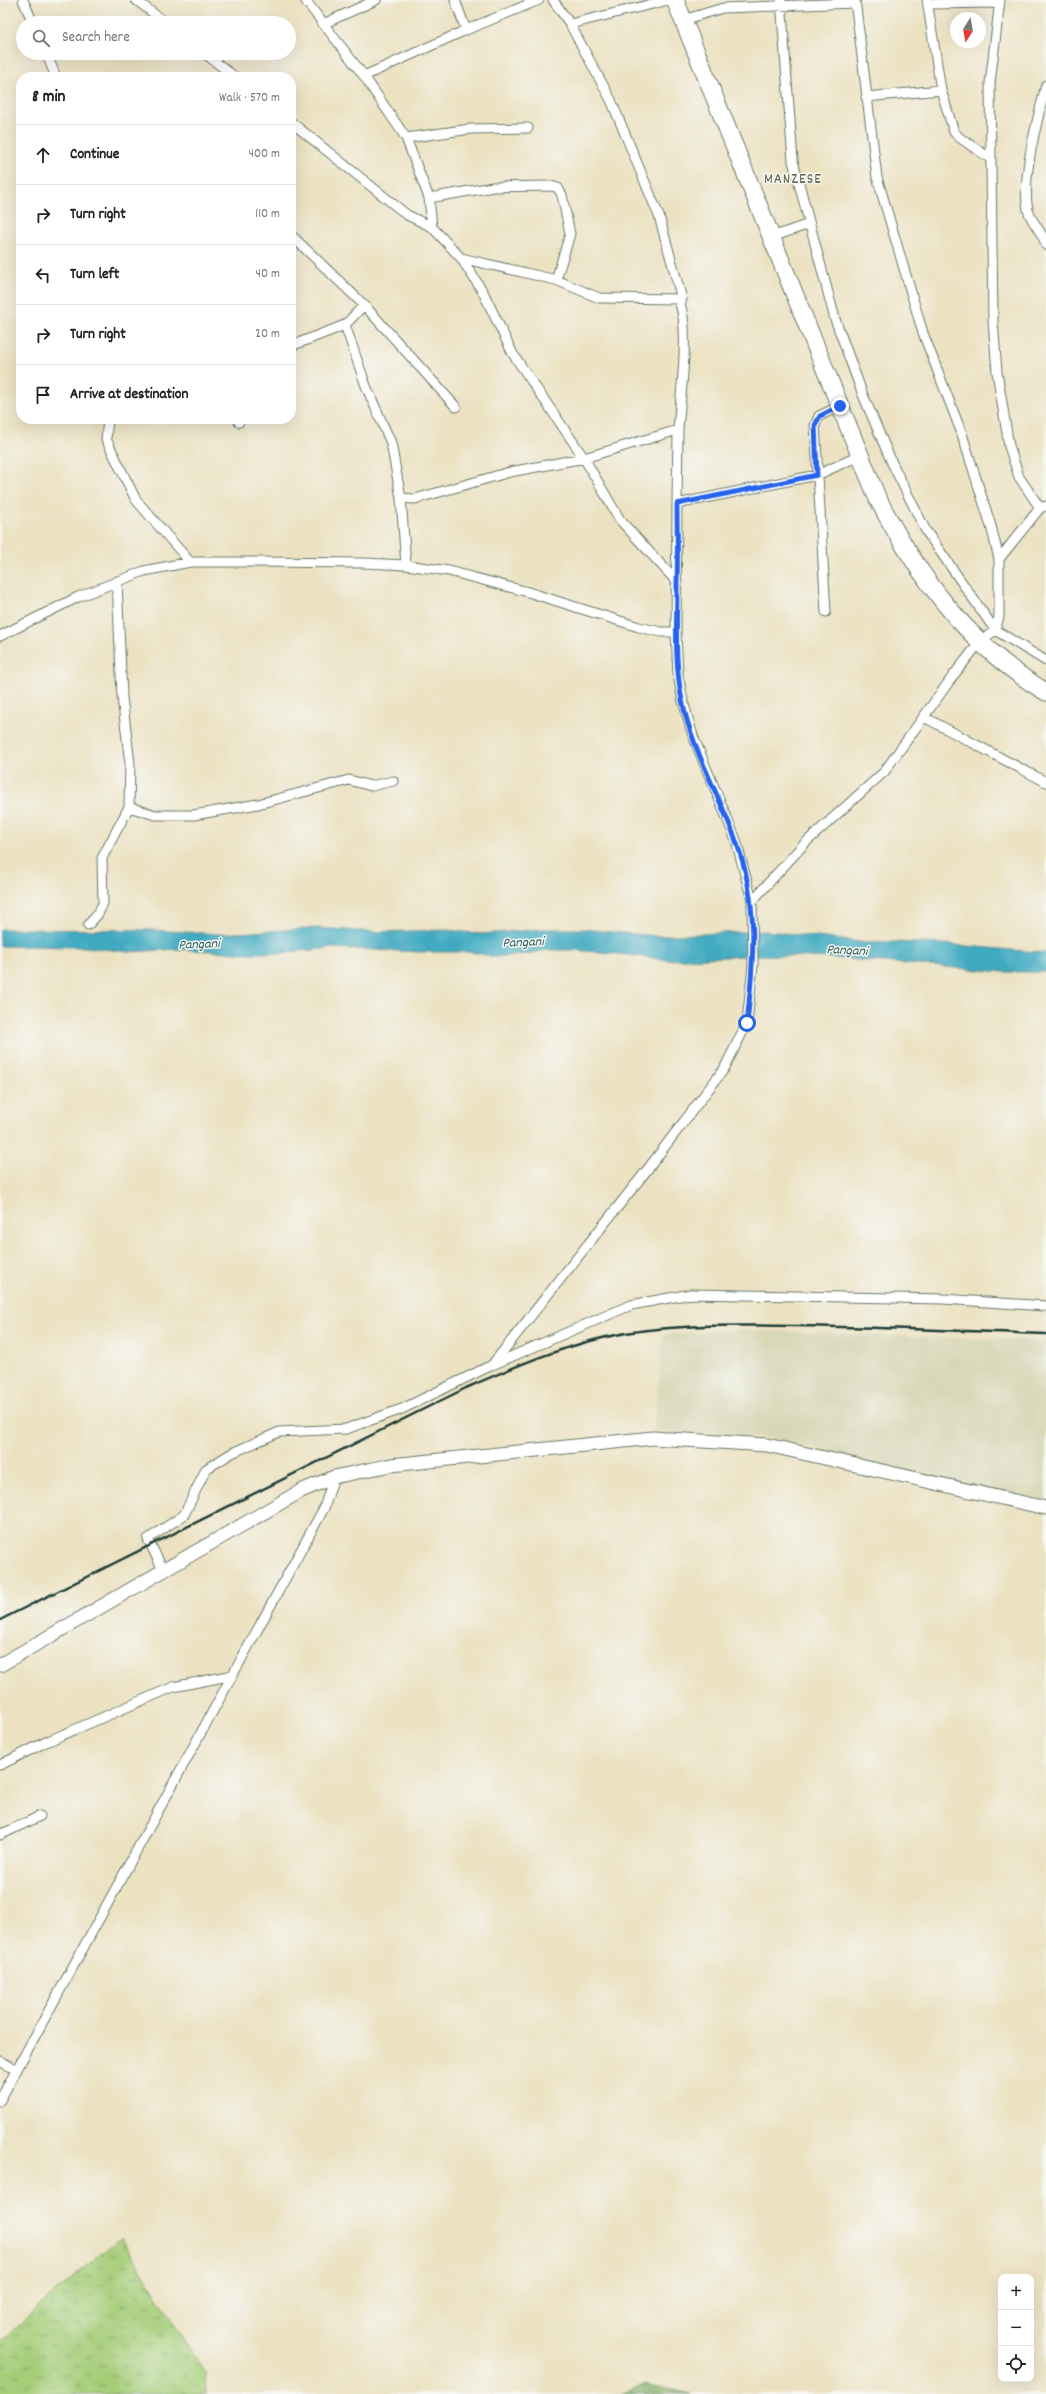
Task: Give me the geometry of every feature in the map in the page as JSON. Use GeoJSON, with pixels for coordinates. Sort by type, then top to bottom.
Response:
{"type":"FeatureCollection","features":[{"type":"Feature","properties":{"kind":"highway"},"geometry":{"type":"LineString","coordinates":[[675,0],[877,497],[898,538],[931,587],[979,643],[1030,682],[1046,692]]}},
{"type":"Feature","properties":{"kind":"main road"},"geometry":{"type":"LineString","coordinates":[[0,1665],[301,1491],[334,1477],[391,1465],[653,1438],[734,1442],[796,1451],[1046,1508]]}},
{"type":"Feature","properties":{"kind":"street"},"geometry":{"type":"LineString","coordinates":[[22,0],[29,16]]}},
{"type":"Feature","properties":{"kind":"street"},"geometry":{"type":"LineString","coordinates":[[136,0],[157,16]]}},
{"type":"Feature","properties":{"kind":"street"},"geometry":{"type":"LineString","coordinates":[[305,0],[364,76],[406,138],[429,198],[432,227]]}},
{"type":"Feature","properties":{"kind":"street"},"geometry":{"type":"LineString","coordinates":[[323,24],[376,0]]}},
{"type":"Feature","properties":{"kind":"street"},"geometry":{"type":"LineString","coordinates":[[455,0],[466,30]]}},
{"type":"Feature","properties":{"kind":"street"},"geometry":{"type":"LineString","coordinates":[[364,76],[466,30],[539,0]]}},
{"type":"Feature","properties":{"kind":"street"},"geometry":{"type":"LineString","coordinates":[[492,1365],[647,1170],[724,1069],[747,1023],[754,965],[752,901],[736,840],[693,736],[682,701],[678,675],[676,632],[677,504],[678,430],[684,338],[683,312],[680,304],[682,299],[659,216],[611,100],[570,24],[554,0]]}},
{"type":"Feature","properties":{"kind":"street"},"geometry":{"type":"LineString","coordinates":[[570,24],[669,0]]}},
{"type":"Feature","properties":{"kind":"street"},"geometry":{"type":"LineString","coordinates":[[683,20],[723,4],[781,4],[855,1],[877,177],[923,334],[962,434],[999,559],[1000,602],[999,617],[995,630],[979,643],[884,772],[804,844],[752,901]]}},
{"type":"Feature","properties":{"kind":"street"},"geometry":{"type":"LineString","coordinates":[[991,159],[960,138],[954,132],[941,90],[928,2],[999,2],[990,84],[991,159],[993,321],[1002,409],[1009,446],[1019,477],[1043,507],[999,559]]}},
{"type":"Feature","properties":{"kind":"street"},"geometry":{"type":"LineString","coordinates":[[781,4],[793,161],[835,319],[863,395],[892,463],[926,531],[995,630],[1046,661]]}},
{"type":"Feature","properties":{"kind":"street"},"geometry":{"type":"LineString","coordinates":[[49,60],[54,72]]}},
{"type":"Feature","properties":{"kind":"street"},"geometry":{"type":"LineString","coordinates":[[213,60],[229,72]]}},
{"type":"Feature","properties":{"kind":"street"},"geometry":{"type":"LineString","coordinates":[[1046,85],[1028,169],[1026,195],[1032,221],[1043,234],[1046,244]]}},
{"type":"Feature","properties":{"kind":"street"},"geometry":{"type":"LineString","coordinates":[[866,96],[941,90]]}},
{"type":"Feature","properties":{"kind":"street"},"geometry":{"type":"LineString","coordinates":[[296,126],[407,215],[432,227],[461,258],[483,292],[513,354],[584,458],[620,520],[677,582]]}},
{"type":"Feature","properties":{"kind":"street"},"geometry":{"type":"LineString","coordinates":[[406,138],[471,129],[528,128]]}},
{"type":"Feature","properties":{"kind":"street"},"geometry":{"type":"LineString","coordinates":[[429,198],[493,187],[551,186],[558,188],[562,195],[570,234],[556,280]]}},
{"type":"Feature","properties":{"kind":"street"},"geometry":{"type":"LineString","coordinates":[[772,237],[809,224]]}},
{"type":"Feature","properties":{"kind":"street"},"geometry":{"type":"LineString","coordinates":[[296,239],[364,306],[456,407]]}},
{"type":"Feature","properties":{"kind":"street"},"geometry":{"type":"LineString","coordinates":[[461,258],[556,280],[599,298],[682,299]]}},
{"type":"Feature","properties":{"kind":"street"},"geometry":{"type":"LineString","coordinates":[[296,344],[346,325],[364,306]]}},
{"type":"Feature","properties":{"kind":"street"},"geometry":{"type":"LineString","coordinates":[[346,325],[366,386],[391,444],[401,498],[406,565]]}},
{"type":"Feature","properties":{"kind":"street"},"geometry":{"type":"LineString","coordinates":[[826,612],[815,425],[820,416],[840,406]]}},
{"type":"Feature","properties":{"kind":"street"},"geometry":{"type":"LineString","coordinates":[[108,424],[106,439],[136,500],[190,562]]}},
{"type":"Feature","properties":{"kind":"street"},"geometry":{"type":"LineString","coordinates":[[401,498],[415,499],[510,472],[584,458],[678,430]]}},
{"type":"Feature","properties":{"kind":"street"},"geometry":{"type":"LineString","coordinates":[[677,504],[817,475],[861,455]]}},
{"type":"Feature","properties":{"kind":"street"},"geometry":{"type":"LineString","coordinates":[[0,636],[78,597],[117,581],[144,571],[190,562],[310,562],[406,565],[449,571],[485,579],[639,627],[661,632],[676,632]]}},
{"type":"Feature","properties":{"kind":"street"},"geometry":{"type":"LineString","coordinates":[[88,925],[98,914],[103,903],[102,858],[129,807],[130,764],[122,697],[117,581]]}},
{"type":"Feature","properties":{"kind":"street"},"geometry":{"type":"LineString","coordinates":[[924,717],[1046,782]]}},
{"type":"Feature","properties":{"kind":"street"},"geometry":{"type":"LineString","coordinates":[[129,807],[155,815],[194,815],[258,804],[349,780],[372,786],[393,782]]}},
{"type":"Feature","properties":{"kind":"street"},"geometry":{"type":"LineString","coordinates":[[163,1570],[148,1539],[184,1515],[206,1469],[232,1453],[279,1432],[346,1429],[402,1409],[492,1365],[631,1306],[691,1294],[944,1299],[1046,1306]]}},
{"type":"Feature","properties":{"kind":"street"},"geometry":{"type":"LineString","coordinates":[[0,2100],[324,1508],[334,1477]]}},
{"type":"Feature","properties":{"kind":"street"},"geometry":{"type":"LineString","coordinates":[[0,1765],[46,1742],[173,1687],[233,1675]]}},
{"type":"Feature","properties":{"kind":"street"},"geometry":{"type":"LineString","coordinates":[[0,1835],[40,1816]]}},
{"type":"Feature","properties":{"kind":"street"},"geometry":{"type":"LineString","coordinates":[[0,2061],[17,2070]]}},
{"type":"Feature","properties":{"kind":"shaded area"},"geometry":{"type":"Polygon","coordinates":[[[739,1330],[1046,1341],[1046,1502],[768,1438],[653,1432],[664,1334],[739,1330]]]}},
{"type":"Feature","properties":{"kind":"green space"},"geometry":{"type":"Polygon","coordinates":[[[121,2237],[206,2375],[207,2394],[0,2394],[0,2343],[38,2307],[121,2237]]]}},
{"type":"Feature","properties":{"kind":"green space"},"geometry":{"type":"Polygon","coordinates":[[[645,2384],[691,2394],[621,2394],[645,2384]]]}},
{"type":"Feature","properties":{"kind":"water","name":"Pangani"},"geometry":{"type":"Polygon","coordinates":[[[319,928],[374,932],[447,930],[481,934],[544,929],[581,929],[655,936],[767,931],[868,943],[894,942],[944,944],[1046,953],[1046,972],[1004,972],[834,958],[763,955],[668,960],[612,953],[570,950],[545,950],[527,954],[495,957],[471,952],[421,952],[331,948],[282,953],[243,953],[178,949],[129,952],[87,947],[0,946],[0,929],[153,930],[219,934],[319,928]]]}},
{"type":"Feature","properties":{"kind":"railway"},"geometry":{"type":"LineString","coordinates":[[0,1620],[466,1388],[524,1363],[605,1337],[668,1328],[753,1325],[858,1327],[1046,1334]]}},
{"type":"Feature","properties":{"kind":"district","name":"MANZESE"},"geometry":{"type":"Point","coordinates":[793,178]}},
{"type":"Feature","properties":{"kind":"route"},"geometry":{"type":"LineString","coordinates":[[747,1023],[754,965],[752,901],[747,875],[736,840],[693,736],[682,701],[678,675],[676,632],[677,504],[817,475],[815,425],[820,416],[840,406]]}}]}
